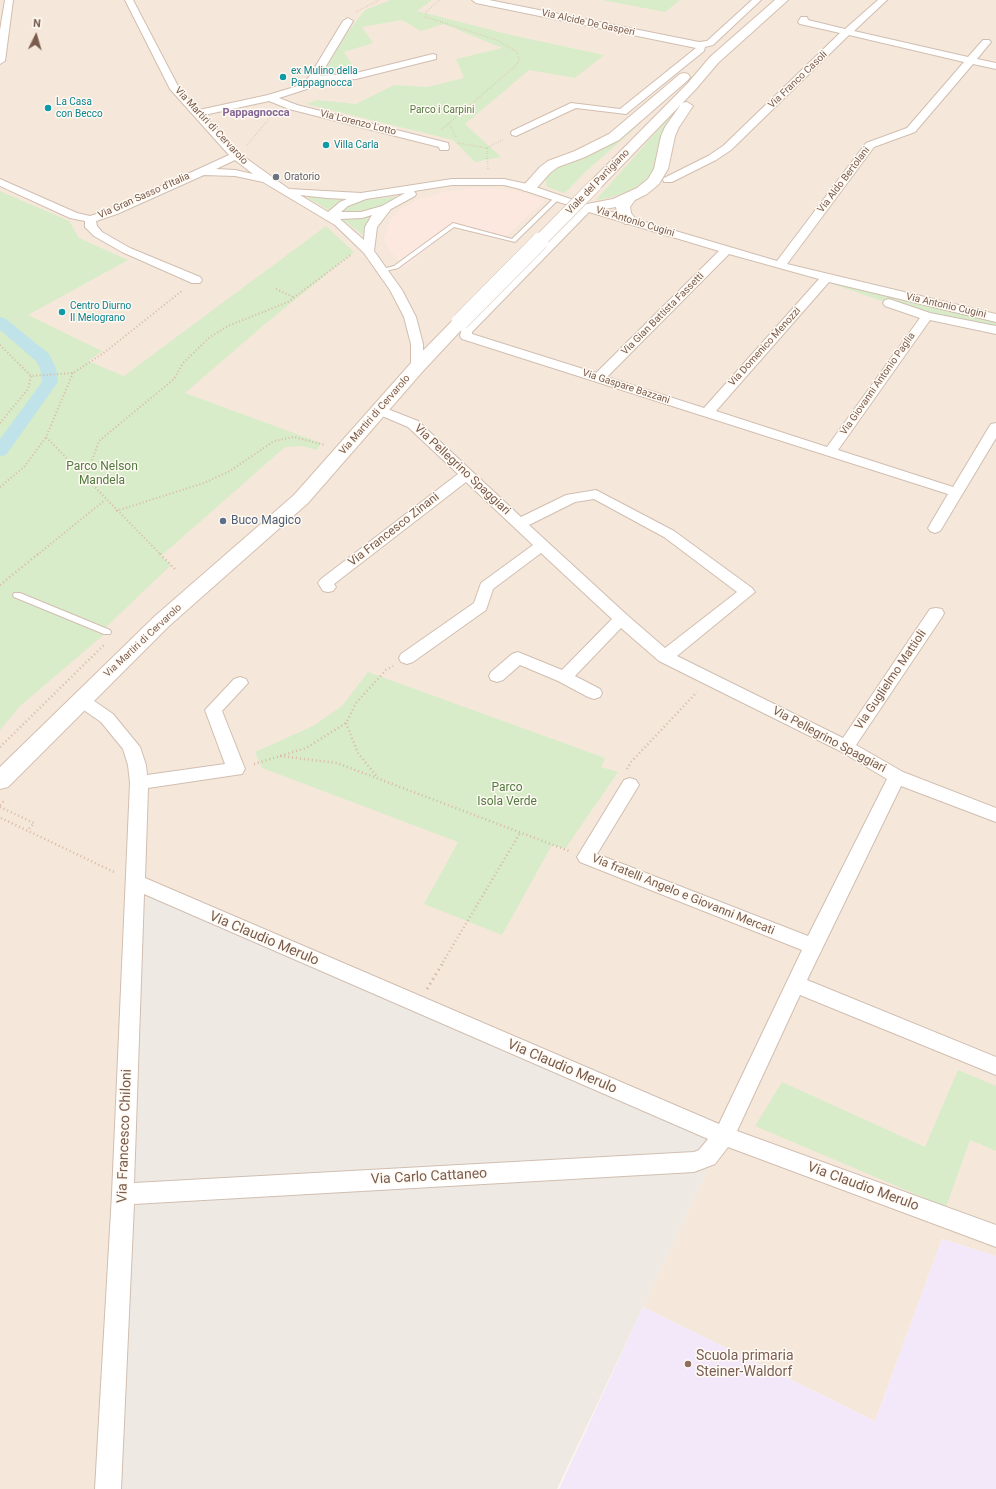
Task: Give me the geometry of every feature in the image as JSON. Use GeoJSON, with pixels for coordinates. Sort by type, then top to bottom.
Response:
{"type":"FeatureCollection","features":[{"type":"Feature","properties":{"kind":"main road","name":"Viale del Partigiano"},"geometry":{"type":"LineString","coordinates":[[417,367],[692,86],[718,57],[782,0]]}},
{"type":"Feature","properties":{"kind":"main road"},"geometry":{"type":"LineString","coordinates":[[529,188],[536,183],[549,166],[580,154],[610,139],[683,77],[718,57]]}},
{"type":"Feature","properties":{"kind":"main road"},"geometry":{"type":"LineString","coordinates":[[587,208],[609,205],[630,197],[654,181],[661,169],[668,136],[672,127],[702,90],[718,57]]}},
{"type":"Feature","properties":{"kind":"main road"},"geometry":{"type":"LineString","coordinates":[[630,197],[623,207],[624,213],[630,221]]}},
{"type":"Feature","properties":{"kind":"main road","name":"Via Martiri di Cervarolo"},"geometry":{"type":"LineString","coordinates":[[0,781],[162,621],[301,499],[417,367]]}},
{"type":"Feature","properties":{"kind":"street"},"geometry":{"type":"LineString","coordinates":[[0,61],[9,0]]}},
{"type":"Feature","properties":{"kind":"street","name":"Via Martiri di Cervarolo"},"geometry":{"type":"LineString","coordinates":[[129,0],[164,72],[174,89],[234,154],[272,183],[287,190],[330,216],[347,230],[368,251],[396,290],[410,317],[417,344],[417,367]]}},
{"type":"Feature","properties":{"kind":"street","name":"Via Alcide De Gasperi"},"geometry":{"type":"LineString","coordinates":[[476,0],[699,45]]}},
{"type":"Feature","properties":{"kind":"street"},"geometry":{"type":"LineString","coordinates":[[516,133],[575,105],[622,112],[701,49],[699,45],[710,43],[757,0]]}},
{"type":"Feature","properties":{"kind":"street","name":"Via Franco Casoli"},"geometry":{"type":"LineString","coordinates":[[668,180],[712,158],[727,148],[883,0]]}},
{"type":"Feature","properties":{"kind":"street"},"geometry":{"type":"LineString","coordinates":[[804,19],[803,22],[996,66]]}},
{"type":"Feature","properties":{"kind":"street"},"geometry":{"type":"LineString","coordinates":[[197,113],[270,98],[297,90],[308,84],[313,79],[348,21]]}},
{"type":"Feature","properties":{"kind":"street","name":"Via Aldo Bertolani"},"geometry":{"type":"LineString","coordinates":[[780,266],[870,144],[911,130],[986,42]]}},
{"type":"Feature","properties":{"kind":"street"},"geometry":{"type":"LineString","coordinates":[[313,79],[356,76],[433,57]]}},
{"type":"Feature","properties":{"kind":"street","name":"Via Lorenzo Lotto"},"geometry":{"type":"LineString","coordinates":[[270,98],[282,103],[444,146]]}},
{"type":"Feature","properties":{"kind":"street","name":"Via Gran Sasso d'Italia"},"geometry":{"type":"LineString","coordinates":[[0,182],[74,216],[90,219],[113,212],[234,154]]}},
{"type":"Feature","properties":{"kind":"street"},"geometry":{"type":"LineString","coordinates":[[696,156],[712,158]]}},
{"type":"Feature","properties":{"kind":"street","name":"Via Gran Sasso d'Italia"},"geometry":{"type":"LineString","coordinates":[[198,172],[236,173],[253,176],[272,183]]}},
{"type":"Feature","properties":{"kind":"street","name":"Via Antonio Cugini"},"geometry":{"type":"LineString","coordinates":[[287,190],[327,196],[363,196],[418,189],[452,182],[489,181],[515,183],[587,208],[726,251],[908,298],[996,318]]}},
{"type":"Feature","properties":{"kind":"street","name":"Via Antonio Cugini"},"geometry":{"type":"LineString","coordinates":[[368,251],[371,227],[377,217],[387,208],[418,189]]}},
{"type":"Feature","properties":{"kind":"street","name":"Via Antonio Cugini"},"geometry":{"type":"LineString","coordinates":[[330,216],[344,204],[363,196]]}},
{"type":"Feature","properties":{"kind":"street","name":"Via Antonio Cugini"},"geometry":{"type":"LineString","coordinates":[[330,216],[362,215],[387,208]]}},
{"type":"Feature","properties":{"kind":"street","name":"Via Gaspare Bazzani"},"geometry":{"type":"LineString","coordinates":[[587,208],[466,331],[466,336],[955,492]]}},
{"type":"Feature","properties":{"kind":"street","name":"Via Gran Sasso d'Italia"},"geometry":{"type":"LineString","coordinates":[[90,219],[91,228],[98,234],[126,250],[196,280]]}},
{"type":"Feature","properties":{"kind":"street","name":"Via Gian Battista Fassetti"},"geometry":{"type":"LineString","coordinates":[[599,378],[726,251]]}},
{"type":"Feature","properties":{"kind":"street","name":"Via Antonio Cugini"},"geometry":{"type":"LineString","coordinates":[[780,266],[927,316],[996,330]]}},
{"type":"Feature","properties":{"kind":"street","name":"Via Domenico Menozzi"},"geometry":{"type":"LineString","coordinates":[[706,413],[824,281]]}},
{"type":"Feature","properties":{"kind":"street","name":"Via Giovanni Antonio Paglia"},"geometry":{"type":"LineString","coordinates":[[830,452],[927,316]]}},
{"type":"Feature","properties":{"kind":"street","name":"Via Pellegrino Spaggiari"},"geometry":{"type":"LineString","coordinates":[[380,410],[413,424],[621,619],[665,657],[846,747],[898,777],[996,815]]}},
{"type":"Feature","properties":{"kind":"street"},"geometry":{"type":"LineString","coordinates":[[935,528],[955,492],[996,427]]}},
{"type":"Feature","properties":{"kind":"street","name":"Via Francesco Zinani"},"geometry":{"type":"LineString","coordinates":[[328,587],[326,583],[466,475]]}},
{"type":"Feature","properties":{"kind":"street","name":"Via Pellegrino Spaggiari"},"geometry":{"type":"LineString","coordinates":[[520,524],[571,498],[596,494],[669,534],[747,592],[665,657]]}},
{"type":"Feature","properties":{"kind":"street"},"geometry":{"type":"LineString","coordinates":[[407,658],[481,606],[486,587],[542,545]]}},
{"type":"Feature","properties":{"kind":"street","name":"Via Guglielmo Mattioli"},"geometry":{"type":"LineString","coordinates":[[846,747],[936,613]]}},
{"type":"Feature","properties":{"kind":"street"},"geometry":{"type":"LineString","coordinates":[[564,677],[621,619]]}},
{"type":"Feature","properties":{"kind":"street"},"geometry":{"type":"LineString","coordinates":[[497,676],[518,658],[564,677],[594,693]]}},
{"type":"Feature","properties":{"kind":"street"},"geometry":{"type":"LineString","coordinates":[[139,783],[236,769],[213,710],[240,683]]}},
{"type":"Feature","properties":{"kind":"street","name":"Via Francesco Chiloni"},"geometry":{"type":"LineString","coordinates":[[82,700],[108,718],[131,747],[137,765],[139,783],[123,1194],[108,1489]]}},
{"type":"Feature","properties":{"kind":"street"},"geometry":{"type":"LineString","coordinates":[[724,1136],[813,946],[898,777]]}},
{"type":"Feature","properties":{"kind":"street","name":"Via fratelli Angelo e Giovanni Mercati"},"geometry":{"type":"LineString","coordinates":[[630,785],[586,857],[813,946]]}},
{"type":"Feature","properties":{"kind":"street","name":"Via Claudio Merulo"},"geometry":{"type":"LineString","coordinates":[[134,882],[724,1136],[996,1236]]}},
{"type":"Feature","properties":{"kind":"street"},"geometry":{"type":"LineString","coordinates":[[795,984],[996,1066]]}},
{"type":"Feature","properties":{"kind":"street","name":"Via Carlo Cattaneo"},"geometry":{"type":"LineString","coordinates":[[123,1194],[694,1162],[708,1157],[724,1136]]}},
{"type":"Feature","properties":{"kind":"lane"},"geometry":{"type":"LineString","coordinates":[[382,270],[396,267],[453,225],[513,241],[558,198]]}},
{"type":"Feature","properties":{"kind":"lane"},"geometry":{"type":"LineString","coordinates":[[17,595],[107,632]]}},
{"type":"Feature","properties":{"kind":"path"},"geometry":{"type":"LineString","coordinates":[[348,21],[354,13],[362,7],[378,0]]}},
{"type":"Feature","properties":{"kind":"path"},"geometry":{"type":"LineString","coordinates":[[428,141],[513,68],[518,63],[519,58],[517,52],[497,40],[426,17],[426,12],[439,0]]}},
{"type":"Feature","properties":{"kind":"path"},"geometry":{"type":"LineString","coordinates":[[234,154],[244,148],[282,103]]}},
{"type":"Feature","properties":{"kind":"path"},"geometry":{"type":"LineString","coordinates":[[449,123],[459,143]]}},
{"type":"Feature","properties":{"kind":"path"},"geometry":{"type":"LineString","coordinates":[[444,146],[459,143],[487,148],[489,181]]}},
{"type":"Feature","properties":{"kind":"path"},"geometry":{"type":"LineString","coordinates":[[85,480],[99,441],[174,379],[183,363],[210,337],[228,326],[276,308],[348,256],[357,252],[368,251]]}},
{"type":"Feature","properties":{"kind":"path"},"geometry":{"type":"LineString","coordinates":[[0,345],[31,376],[73,373],[106,352],[196,280]]}},
{"type":"Feature","properties":{"kind":"path"},"geometry":{"type":"LineString","coordinates":[[276,289],[293,297]]}},
{"type":"Feature","properties":{"kind":"path"},"geometry":{"type":"LineString","coordinates":[[0,487],[24,467],[46,437],[73,373]]}},
{"type":"Feature","properties":{"kind":"path"},"geometry":{"type":"LineString","coordinates":[[0,423],[28,389],[31,376]]}},
{"type":"Feature","properties":{"kind":"path"},"geometry":{"type":"LineString","coordinates":[[46,437],[85,480],[176,570]]}},
{"type":"Feature","properties":{"kind":"path"},"geometry":{"type":"LineString","coordinates":[[116,511],[204,483],[230,471],[274,440],[294,437],[328,446],[324,451]]}},
{"type":"Feature","properties":{"kind":"path"},"geometry":{"type":"LineString","coordinates":[[0,585],[105,500]]}},
{"type":"Feature","properties":{"kind":"path"},"geometry":{"type":"LineString","coordinates":[[0,751],[1,746],[105,644],[107,632]]}},
{"type":"Feature","properties":{"kind":"path"},"geometry":{"type":"LineString","coordinates":[[236,769],[306,748],[346,723],[356,703],[386,670],[407,658]]}},
{"type":"Feature","properties":{"kind":"path"},"geometry":{"type":"LineString","coordinates":[[630,785],[624,779],[631,762],[710,679]]}},
{"type":"Feature","properties":{"kind":"path"},"geometry":{"type":"LineString","coordinates":[[346,723],[358,753],[378,779]]}},
{"type":"Feature","properties":{"kind":"path"},"geometry":{"type":"LineString","coordinates":[[280,756],[337,763],[586,857]]}},
{"type":"Feature","properties":{"kind":"path"},"geometry":{"type":"LineString","coordinates":[[0,807],[34,823],[27,831]]}},
{"type":"Feature","properties":{"kind":"path"},"geometry":{"type":"LineString","coordinates":[[2,818],[134,882]]}},
{"type":"Feature","properties":{"kind":"path"},"geometry":{"type":"LineString","coordinates":[[418,1005],[520,833]]}},
{"type":"Feature","properties":{"kind":"shaded area"},"geometry":{"type":"Polygon","coordinates":[[[0,0],[996,0],[996,1256],[942,1239],[875,1421],[643,1307],[723,1137],[98,1489],[0,1489],[0,0]]]}},
{"type":"Feature","properties":{"kind":"shaded area"},"geometry":{"type":"Polygon","coordinates":[[[473,188],[513,190],[545,200],[501,240],[453,228],[405,267],[389,249],[384,239],[390,220],[400,210],[415,201],[441,193],[473,188]]]}},
{"type":"Feature","properties":{"kind":"shaded area"},"geometry":{"type":"Polygon","coordinates":[[[134,882],[724,1136],[557,1489],[107,1489],[134,882]]]}},
{"type":"Feature","properties":{"kind":"shaded area","name":"Scuola primaria Steiner-Waldorf"},"geometry":{"type":"Polygon","coordinates":[[[942,1239],[996,1256],[996,1489],[559,1489],[643,1307],[875,1421],[942,1239]]]}},
{"type":"Feature","properties":{"kind":"green space","name":"Parco i Carpini"},"geometry":{"type":"Polygon","coordinates":[[[391,0],[432,0],[417,11],[511,35],[604,55],[575,78],[529,70],[465,124],[501,157],[475,162],[453,140],[306,104],[317,100],[356,104],[394,85],[427,87],[464,78],[456,59],[502,48],[444,24],[421,31],[402,20],[362,27],[373,43],[344,52],[356,71],[322,75],[346,34],[365,10],[391,0]]]}},
{"type":"Feature","properties":{"kind":"green space"},"geometry":{"type":"Polygon","coordinates":[[[602,0],[680,0],[665,12],[602,0]]]}},
{"type":"Feature","properties":{"kind":"green space"},"geometry":{"type":"Polygon","coordinates":[[[679,85],[631,132],[584,173],[568,190],[564,193],[547,187],[545,178],[551,169],[584,156],[679,85]]]}},
{"type":"Feature","properties":{"kind":"green space"},"geometry":{"type":"Polygon","coordinates":[[[699,86],[684,103],[654,172],[649,178],[629,191],[609,198],[596,200],[696,87],[699,86]]]}},
{"type":"Feature","properties":{"kind":"green space","name":"Parco Nelson Mandela"},"geometry":{"type":"Polygon","coordinates":[[[0,191],[69,221],[79,238],[128,260],[28,315],[102,351],[88,361],[124,376],[326,226],[354,252],[265,324],[185,393],[321,443],[317,450],[302,446],[285,447],[161,556],[171,565],[103,630],[107,632],[20,706],[0,730],[0,191]]]}},
{"type":"Feature","properties":{"kind":"green space"},"geometry":{"type":"Polygon","coordinates":[[[304,196],[348,199],[339,202],[331,211],[304,196]]]}},
{"type":"Feature","properties":{"kind":"green space"},"geometry":{"type":"Polygon","coordinates":[[[400,196],[379,208],[354,214],[339,212],[358,201],[400,196]]]}},
{"type":"Feature","properties":{"kind":"green space"},"geometry":{"type":"Polygon","coordinates":[[[372,217],[368,219],[363,235],[342,219],[372,217]]]}},
{"type":"Feature","properties":{"kind":"green space"},"geometry":{"type":"Polygon","coordinates":[[[780,266],[996,318],[996,330],[902,308],[780,266]]]}},
{"type":"Feature","properties":{"kind":"green space","name":"Parco Isola Verde"},"geometry":{"type":"Polygon","coordinates":[[[368,672],[605,758],[601,767],[618,772],[565,849],[552,845],[502,935],[424,904],[458,842],[262,768],[255,752],[313,726],[342,706],[368,672]]]}},
{"type":"Feature","properties":{"kind":"green space"},"geometry":{"type":"Polygon","coordinates":[[[958,1070],[996,1086],[996,1151],[970,1140],[946,1207],[755,1126],[782,1082],[925,1147],[958,1070]]]}},
{"type":"Feature","properties":{"kind":"waterway"},"geometry":{"type":"LineString","coordinates":[[0,322],[43,358],[48,368],[50,382],[0,451]]}},
{"type":"Feature","properties":{"kind":"place","name":"ex Mulino della Pappagnocca"},"geometry":{"type":"Point","coordinates":[283,77]}},
{"type":"Feature","properties":{"kind":"place","name":"La Casa con Becco"},"geometry":{"type":"Point","coordinates":[48,108]}},
{"type":"Feature","properties":{"kind":"place","name":"Villa Carla"},"geometry":{"type":"Point","coordinates":[326,145]}},
{"type":"Feature","properties":{"kind":"place","name":"Oratorio"},"geometry":{"type":"Point","coordinates":[276,177]}},
{"type":"Feature","properties":{"kind":"place","name":"Centro Diurno Il Melograno"},"geometry":{"type":"Point","coordinates":[62,312]}},
{"type":"Feature","properties":{"kind":"place","name":"Buco Magico"},"geometry":{"type":"Point","coordinates":[223,521]}},
{"type":"Feature","properties":{"kind":"place","name":"Scuola primaria Steiner-Waldorf"},"geometry":{"type":"Point","coordinates":[688,1364]}},
{"type":"Feature","properties":{"kind":"district","name":"Pappagnocca"},"geometry":{"type":"Point","coordinates":[256,113]}}]}
